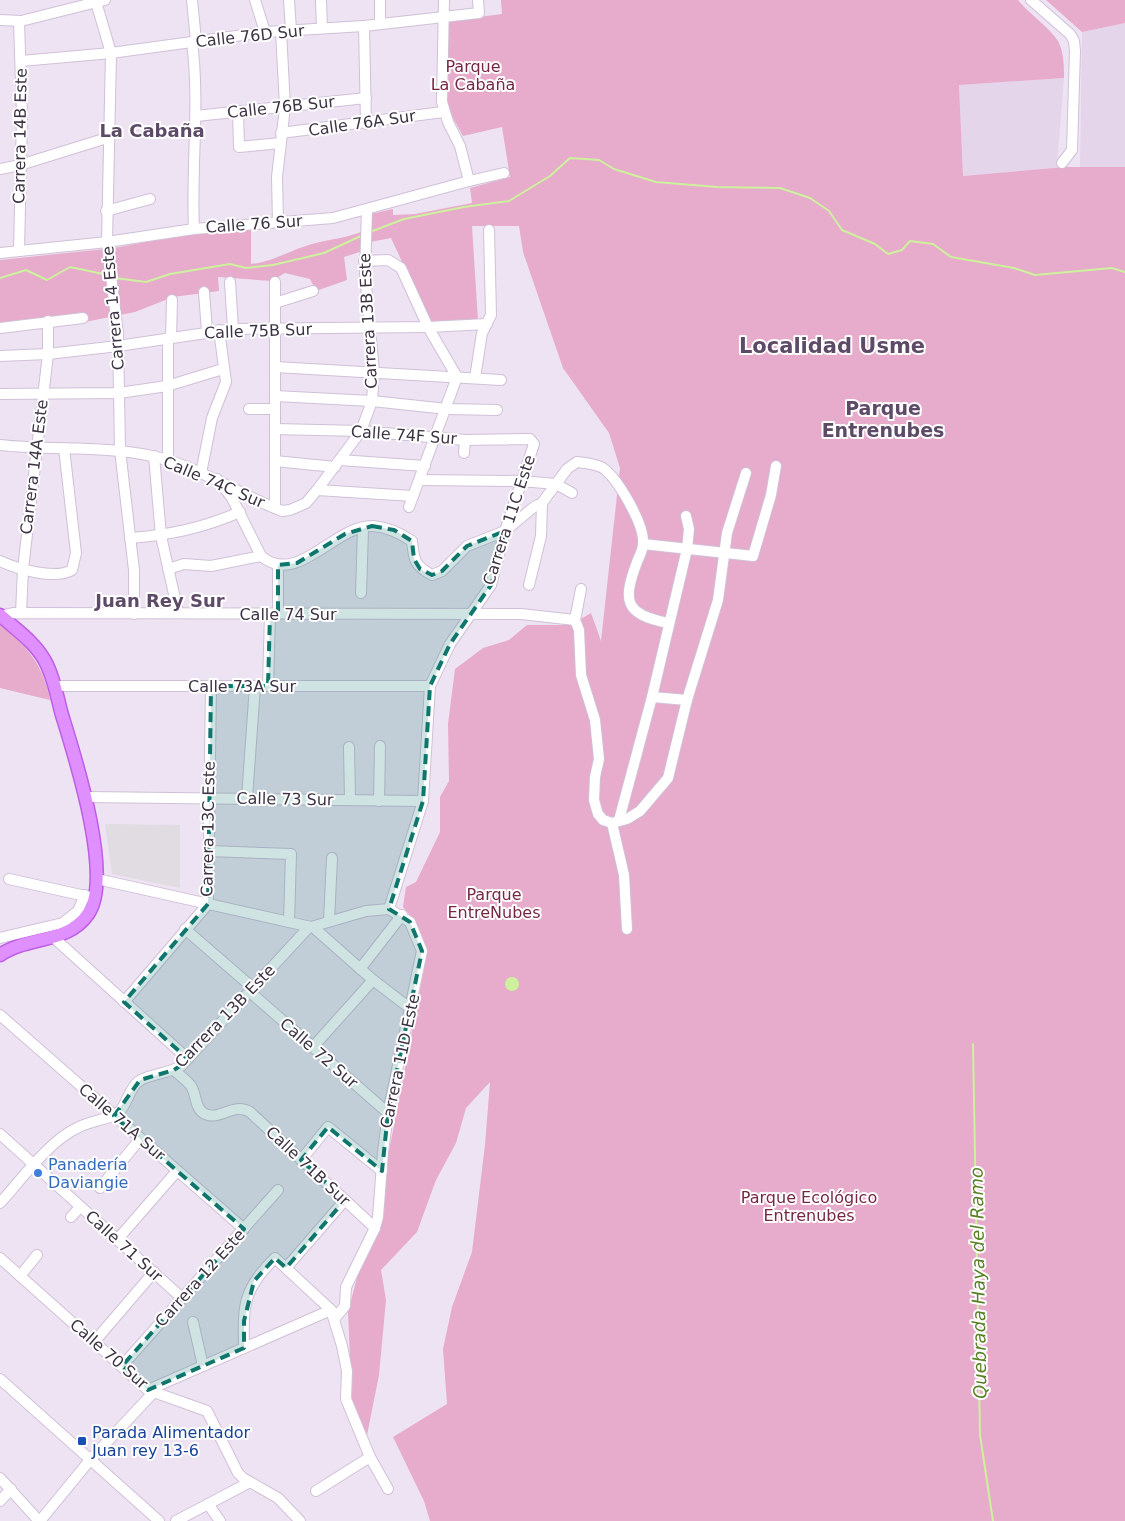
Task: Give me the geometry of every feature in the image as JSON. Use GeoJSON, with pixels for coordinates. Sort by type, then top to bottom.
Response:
{"type":"FeatureCollection","features":[{"type":"Feature","properties":{"kind":"main road"},"geometry":{"type":"LineString","coordinates":[[0,955],[14,947],[53,937],[80,924],[92,908],[91,897],[97,879],[86,797],[49,669],[40,653],[1,615]]}},
{"type":"Feature","properties":{"kind":"street"},"geometry":{"type":"LineString","coordinates":[[192,0],[196,78],[192,186],[194,229]]}},
{"type":"Feature","properties":{"kind":"street"},"geometry":{"type":"LineString","coordinates":[[255,0],[265,32]]}},
{"type":"Feature","properties":{"kind":"street"},"geometry":{"type":"LineString","coordinates":[[278,223],[277,177],[284,107],[286,31],[289,0]]}},
{"type":"Feature","properties":{"kind":"street"},"geometry":{"type":"LineString","coordinates":[[321,0],[322,28]]}},
{"type":"Feature","properties":{"kind":"street"},"geometry":{"type":"LineString","coordinates":[[380,0],[380,24]]}},
{"type":"Feature","properties":{"kind":"street"},"geometry":{"type":"LineString","coordinates":[[444,0],[443,112],[460,146],[469,180]]}},
{"type":"Feature","properties":{"kind":"street","name":"Calle 76D Sur"},"geometry":{"type":"LineString","coordinates":[[21,62],[110,53],[265,32],[364,26],[479,13],[478,0]]}},
{"type":"Feature","properties":{"kind":"street"},"geometry":{"type":"LineString","coordinates":[[1032,0],[1070,34],[1074,40],[1072,150],[1062,163]]}},
{"type":"Feature","properties":{"kind":"street"},"geometry":{"type":"LineString","coordinates":[[0,20],[19,21],[100,1]]}},
{"type":"Feature","properties":{"kind":"street","name":"Carrera 14 Este"},"geometry":{"type":"LineString","coordinates":[[100,1],[110,53],[110,138],[106,211],[108,266],[118,346],[120,450],[134,570],[134,614]]}},
{"type":"Feature","properties":{"kind":"street","name":"Carrera 14B Este"},"geometry":{"type":"LineString","coordinates":[[19,21],[21,62],[19,251]]}},
{"type":"Feature","properties":{"kind":"street"},"geometry":{"type":"LineString","coordinates":[[364,26],[366,124]]}},
{"type":"Feature","properties":{"kind":"street","name":"Calle 76B Sur"},"geometry":{"type":"LineString","coordinates":[[196,116],[366,98]]}},
{"type":"Feature","properties":{"kind":"street","name":"Calle 76A Sur"},"geometry":{"type":"LineString","coordinates":[[238,111],[239,147],[281,138],[443,112]]}},
{"type":"Feature","properties":{"kind":"street"},"geometry":{"type":"LineString","coordinates":[[0,169],[20,165],[110,138]]}},
{"type":"Feature","properties":{"kind":"street","name":"Calle 76 Sur"},"geometry":{"type":"LineString","coordinates":[[0,253],[107,242],[194,229],[333,218],[469,180],[504,173]]}},
{"type":"Feature","properties":{"kind":"street"},"geometry":{"type":"LineString","coordinates":[[106,211],[150,199]]}},
{"type":"Feature","properties":{"kind":"street","name":"Carrera 13B Este"},"geometry":{"type":"LineString","coordinates":[[306,502],[338,464],[361,432],[372,401],[374,372],[364,261],[367,210]]}},
{"type":"Feature","properties":{"kind":"street"},"geometry":{"type":"LineString","coordinates":[[475,378],[482,333],[491,314],[489,230]]}},
{"type":"Feature","properties":{"kind":"street"},"geometry":{"type":"LineString","coordinates":[[364,261],[379,259],[396,263],[401,268],[428,327],[457,377],[447,409],[409,507]]}},
{"type":"Feature","properties":{"kind":"street"},"geometry":{"type":"LineString","coordinates":[[230,282],[233,329]]}},
{"type":"Feature","properties":{"kind":"street"},"geometry":{"type":"LineString","coordinates":[[275,282],[275,508]]}},
{"type":"Feature","properties":{"kind":"street"},"geometry":{"type":"LineString","coordinates":[[275,303],[313,291]]}},
{"type":"Feature","properties":{"kind":"street"},"geometry":{"type":"LineString","coordinates":[[204,292],[207,331]]}},
{"type":"Feature","properties":{"kind":"street"},"geometry":{"type":"LineString","coordinates":[[168,461],[166,386],[172,300]]}},
{"type":"Feature","properties":{"kind":"street"},"geometry":{"type":"LineString","coordinates":[[0,328],[83,318]]}},
{"type":"Feature","properties":{"kind":"street","name":"Carrera 14A Este"},"geometry":{"type":"LineString","coordinates":[[21,613],[22,569],[48,354],[48,321]]}},
{"type":"Feature","properties":{"kind":"street","name":"Calle 75B Sur"},"geometry":{"type":"LineString","coordinates":[[0,356],[48,354],[118,346],[207,331],[233,329],[428,327],[487,324]]}},
{"type":"Feature","properties":{"kind":"street"},"geometry":{"type":"LineString","coordinates":[[201,473],[212,418],[226,382],[219,330]]}},
{"type":"Feature","properties":{"kind":"street"},"geometry":{"type":"LineString","coordinates":[[275,367],[501,380]]}},
{"type":"Feature","properties":{"kind":"street"},"geometry":{"type":"LineString","coordinates":[[0,394],[119,393],[166,386],[223,369]]}},
{"type":"Feature","properties":{"kind":"street"},"geometry":{"type":"LineString","coordinates":[[275,396],[372,401],[447,409],[497,410]]}},
{"type":"Feature","properties":{"kind":"street"},"geometry":{"type":"LineString","coordinates":[[249,409],[275,409]]}},
{"type":"Feature","properties":{"kind":"street","name":"Calle 74F Sur"},"geometry":{"type":"LineString","coordinates":[[275,429],[436,436],[465,440],[507,439],[533,441]]}},
{"type":"Feature","properties":{"kind":"street"},"geometry":{"type":"LineString","coordinates":[[464,452],[465,440]]}},
{"type":"Feature","properties":{"kind":"street","name":"Carrera 11C Este"},"geometry":{"type":"LineString","coordinates":[[389,909],[424,800],[430,686],[450,644],[469,614],[491,585],[505,531],[521,481],[533,452],[533,441]]}},
{"type":"Feature","properties":{"kind":"street","name":"Calle 74C Sur"},"geometry":{"type":"LineString","coordinates":[[1,448],[120,450],[154,456],[216,479],[282,511],[290,510],[306,502]]}},
{"type":"Feature","properties":{"kind":"street"},"geometry":{"type":"LineString","coordinates":[[0,561],[22,569],[56,574],[66,574],[72,570],[76,553],[64,448]]}},
{"type":"Feature","properties":{"kind":"street"},"geometry":{"type":"LineString","coordinates":[[154,456],[161,536],[178,612]]}},
{"type":"Feature","properties":{"kind":"street"},"geometry":{"type":"LineString","coordinates":[[275,461],[425,466]]}},
{"type":"Feature","properties":{"kind":"street"},"geometry":{"type":"LineString","coordinates":[[216,479],[232,498],[261,556],[268,562],[278,565],[297,563],[345,534],[372,526],[394,530],[412,541],[414,559],[420,568],[432,574],[442,572],[467,546],[505,531],[534,507],[542,503],[567,469],[577,462],[603,469],[632,503],[643,544],[627,588],[628,598],[636,612],[650,620],[668,623]]}},
{"type":"Feature","properties":{"kind":"street"},"geometry":{"type":"LineString","coordinates":[[643,544],[753,556],[771,495],[776,466]]}},
{"type":"Feature","properties":{"kind":"street"},"geometry":{"type":"LineString","coordinates":[[581,589],[575,620],[579,630],[581,675],[595,720],[599,759],[595,778],[594,800],[598,814],[603,820],[627,819],[640,811],[668,778],[687,700],[718,600],[727,533],[746,473]]}},
{"type":"Feature","properties":{"kind":"street"},"geometry":{"type":"LineString","coordinates":[[420,480],[521,481],[556,484],[572,493]]}},
{"type":"Feature","properties":{"kind":"street"},"geometry":{"type":"LineString","coordinates":[[317,490],[413,496]]}},
{"type":"Feature","properties":{"kind":"street"},"geometry":{"type":"LineString","coordinates":[[529,585],[540,545],[542,503]]}},
{"type":"Feature","properties":{"kind":"street"},"geometry":{"type":"LineString","coordinates":[[130,538],[161,536],[195,529],[240,512]]}},
{"type":"Feature","properties":{"kind":"street"},"geometry":{"type":"LineString","coordinates":[[627,929],[624,874],[615,821],[652,697],[686,549],[689,529],[686,516]]}},
{"type":"Feature","properties":{"kind":"street"},"geometry":{"type":"LineString","coordinates":[[361,593],[363,529]]}},
{"type":"Feature","properties":{"kind":"street"},"geometry":{"type":"LineString","coordinates":[[168,569],[184,564],[212,566],[261,556]]}},
{"type":"Feature","properties":{"kind":"street"},"geometry":{"type":"LineString","coordinates":[[268,686],[278,565]]}},
{"type":"Feature","properties":{"kind":"street","name":"Calle 74 Sur"},"geometry":{"type":"LineString","coordinates":[[1,615],[21,613],[134,614],[178,612],[521,614],[575,620]]}},
{"type":"Feature","properties":{"kind":"street","name":"Calle 73A Sur"},"geometry":{"type":"LineString","coordinates":[[54,686],[430,686]]}},
{"type":"Feature","properties":{"kind":"street","name":"Carrera 13C Este"},"geometry":{"type":"LineString","coordinates":[[124,1002],[208,904],[211,686]]}},
{"type":"Feature","properties":{"kind":"street"},"geometry":{"type":"LineString","coordinates":[[247,798],[255,686]]}},
{"type":"Feature","properties":{"kind":"street"},"geometry":{"type":"LineString","coordinates":[[652,697],[687,700]]}},
{"type":"Feature","properties":{"kind":"street"},"geometry":{"type":"LineString","coordinates":[[379,801],[380,746]]}},
{"type":"Feature","properties":{"kind":"street"},"geometry":{"type":"LineString","coordinates":[[349,747],[350,800]]}},
{"type":"Feature","properties":{"kind":"street","name":"Calle 73 Sur"},"geometry":{"type":"LineString","coordinates":[[86,797],[424,800]]}},
{"type":"Feature","properties":{"kind":"street"},"geometry":{"type":"LineString","coordinates":[[209,851],[288,853],[292,855],[289,922]]}},
{"type":"Feature","properties":{"kind":"street"},"geometry":{"type":"LineString","coordinates":[[329,921],[332,858]]}},
{"type":"Feature","properties":{"kind":"street"},"geometry":{"type":"LineString","coordinates":[[9,879],[91,897]]}},
{"type":"Feature","properties":{"kind":"street"},"geometry":{"type":"LineString","coordinates":[[97,879],[311,927],[373,980],[411,1009]]}},
{"type":"Feature","properties":{"kind":"street"},"geometry":{"type":"LineString","coordinates":[[0,938],[62,923],[78,911],[91,897]]}},
{"type":"Feature","properties":{"kind":"street"},"geometry":{"type":"LineString","coordinates":[[311,927],[366,911],[389,909],[402,915],[360,969]]}},
{"type":"Feature","properties":{"kind":"street","name":"Carrera 11D Este"},"geometry":{"type":"LineString","coordinates":[[333,1314],[345,1306],[346,1287],[375,1228],[388,1113],[422,951],[410,922],[402,915]]}},
{"type":"Feature","properties":{"kind":"street","name":"Carrera 13B Este"},"geometry":{"type":"LineString","coordinates":[[114,1116],[121,1111],[134,1086],[140,1080],[174,1070],[188,1059],[311,927]]}},
{"type":"Feature","properties":{"kind":"street","name":"Calle 72 Sur"},"geometry":{"type":"LineString","coordinates":[[185,929],[388,1113]]}},
{"type":"Feature","properties":{"kind":"street"},"geometry":{"type":"LineString","coordinates":[[53,937],[188,1059]]}},
{"type":"Feature","properties":{"kind":"street"},"geometry":{"type":"LineString","coordinates":[[313,1047],[373,980]]}},
{"type":"Feature","properties":{"kind":"street","name":"Calle 71A Sur"},"geometry":{"type":"LineString","coordinates":[[0,1016],[244,1229]]}},
{"type":"Feature","properties":{"kind":"street","name":"Calle 71B Sur"},"geometry":{"type":"LineString","coordinates":[[174,1070],[192,1086],[196,1102],[204,1113],[218,1114],[239,1108],[250,1112],[375,1228]]}},
{"type":"Feature","properties":{"kind":"street"},"geometry":{"type":"LineString","coordinates":[[0,1203],[47,1152],[77,1128],[114,1116]]}},
{"type":"Feature","properties":{"kind":"street"},"geometry":{"type":"LineString","coordinates":[[301,1160],[328,1127],[382,1171]]}},
{"type":"Feature","properties":{"kind":"street","name":"Calle 71 Sur"},"geometry":{"type":"LineString","coordinates":[[0,1134],[182,1298]]}},
{"type":"Feature","properties":{"kind":"street"},"geometry":{"type":"LineString","coordinates":[[100,1188],[140,1138]]}},
{"type":"Feature","properties":{"kind":"street"},"geometry":{"type":"LineString","coordinates":[[117,1240],[177,1170]]}},
{"type":"Feature","properties":{"kind":"street","name":"Carrera 12 Este"},"geometry":{"type":"LineString","coordinates":[[122,1366],[278,1190]]}},
{"type":"Feature","properties":{"kind":"street"},"geometry":{"type":"LineString","coordinates":[[286,1268],[345,1200]]}},
{"type":"Feature","properties":{"kind":"street"},"geometry":{"type":"LineString","coordinates":[[71,1217],[80,1207]]}},
{"type":"Feature","properties":{"kind":"street"},"geometry":{"type":"LineString","coordinates":[[20,1276],[37,1255]]}},
{"type":"Feature","properties":{"kind":"street","name":"Calle 70 Sur"},"geometry":{"type":"LineString","coordinates":[[0,1258],[150,1391],[207,1411],[238,1473],[278,1498],[300,1521]]}},
{"type":"Feature","properties":{"kind":"street"},"geometry":{"type":"LineString","coordinates":[[244,1348],[244,1321],[248,1295],[254,1280],[275,1258],[333,1314],[347,1371],[346,1399],[370,1456],[388,1489]]}},
{"type":"Feature","properties":{"kind":"street"},"geometry":{"type":"LineString","coordinates":[[94,1342],[154,1272]]}},
{"type":"Feature","properties":{"kind":"street"},"geometry":{"type":"LineString","coordinates":[[0,1478],[40,1521],[150,1391],[244,1348],[333,1314]]}},
{"type":"Feature","properties":{"kind":"street"},"geometry":{"type":"LineString","coordinates":[[193,1322],[204,1366]]}},
{"type":"Feature","properties":{"kind":"street"},"geometry":{"type":"LineString","coordinates":[[0,1378],[159,1521]]}},
{"type":"Feature","properties":{"kind":"street"},"geometry":{"type":"LineString","coordinates":[[316,1491],[370,1456]]}},
{"type":"Feature","properties":{"kind":"street"},"geometry":{"type":"LineString","coordinates":[[176,1521],[250,1482]]}},
{"type":"Feature","properties":{"kind":"street"},"geometry":{"type":"LineString","coordinates":[[0,1501],[10,1489]]}},
{"type":"Feature","properties":{"kind":"street"},"geometry":{"type":"LineString","coordinates":[[208,1504],[220,1521]]}},
{"type":"Feature","properties":{"kind":"highlighted area"},"geometry":{"type":"Polygon","coordinates":[[[372,526],[394,530],[412,541],[414,559],[420,569],[432,575],[442,571],[467,546],[505,531],[491,585],[450,644],[430,686],[423,801],[389,909],[410,922],[422,951],[388,1113],[382,1171],[328,1127],[301,1160],[345,1200],[286,1268],[275,1258],[254,1281],[244,1321],[244,1348],[148,1390],[122,1366],[244,1229],[114,1116],[140,1080],[174,1070],[189,1060],[124,1002],[208,904],[211,686],[268,686],[270,614],[278,614],[278,565],[297,563],[345,534],[372,526]]]}},
{"type":"Feature","properties":{"kind":"shaded area"},"geometry":{"type":"Polygon","coordinates":[[[1125,23],[1125,167],[1080,167],[1082,32],[1125,23]]]}},
{"type":"Feature","properties":{"kind":"shaded area"},"geometry":{"type":"Polygon","coordinates":[[[1064,78],[1057,164],[1065,167],[963,176],[959,85],[1064,78]]]}},
{"type":"Feature","properties":{"kind":"shaded area"},"geometry":{"type":"Polygon","coordinates":[[[105,824],[180,825],[180,888],[112,874],[105,824]]]}},
{"type":"Feature","properties":{"kind":"shaded area"},"geometry":{"type":"Polygon","coordinates":[[[509,977],[515,977],[519,984],[515,991],[509,991],[505,987],[505,981],[509,977]]]}},
{"type":"Feature","properties":{"kind":"green space","name":"Parque Ecológico Entrenubes"},"geometry":{"type":"Polygon","coordinates":[[[501,0],[1018,0],[1051,32],[1059,43],[1063,56],[1064,78],[959,85],[963,176],[1065,167],[1125,167],[1125,1521],[430,1521],[424,1501],[393,1437],[447,1404],[443,1349],[452,1307],[472,1252],[485,1145],[490,1082],[466,1108],[456,1143],[436,1180],[417,1232],[381,1270],[386,1300],[379,1375],[367,1435],[352,1401],[348,1312],[385,1172],[424,969],[424,942],[422,935],[415,922],[403,907],[406,887],[416,882],[440,832],[440,797],[449,781],[448,724],[455,669],[483,648],[509,640],[527,625],[570,625],[591,613],[601,641],[620,468],[609,433],[563,368],[523,252],[519,226],[472,226],[478,321],[431,324],[391,238],[370,242],[369,249],[344,257],[347,280],[316,291],[310,279],[285,273],[271,281],[218,277],[219,291],[173,297],[135,312],[85,322],[0,326],[0,260],[114,248],[188,234],[251,229],[251,264],[312,244],[346,237],[363,231],[371,227],[371,214],[393,209],[393,215],[415,214],[472,203],[470,188],[510,177],[502,127],[463,136],[446,105],[448,21],[502,14],[501,0]]]}},
{"type":"Feature","properties":{"kind":"green space"},"geometry":{"type":"Polygon","coordinates":[[[1046,0],[1125,0],[1125,23],[1082,32],[1046,0]]]}},
{"type":"Feature","properties":{"kind":"green space"},"geometry":{"type":"Polygon","coordinates":[[[0,623],[26,649],[38,666],[50,700],[0,688],[0,623]]]}},
{"type":"Feature","properties":{"kind":"waterway"},"geometry":{"type":"LineString","coordinates":[[370,232],[404,219],[464,207],[509,201],[550,176],[570,158],[599,160],[614,169],[656,182],[717,187],[780,188],[810,198],[829,211],[842,230],[875,244],[888,254],[902,250],[910,241],[933,244],[951,257],[1014,268],[1035,275],[1112,268],[1125,272]]}},
{"type":"Feature","properties":{"kind":"waterway"},"geometry":{"type":"LineString","coordinates":[[115,278],[146,282],[170,274],[230,264],[246,268],[273,265],[324,253],[363,235]]}},
{"type":"Feature","properties":{"kind":"waterway"},"geometry":{"type":"LineString","coordinates":[[0,278],[26,270],[47,280],[70,267],[108,275]]}},
{"type":"Feature","properties":{"kind":"waterway","name":"Quebrada Haya del Ramo"},"geometry":{"type":"LineString","coordinates":[[973,1044],[980,1435],[993,1521]]}},
{"type":"Feature","properties":{"kind":"place","name":"Panadería Daviangie"},"geometry":{"type":"Point","coordinates":[38,1173]}},
{"type":"Feature","properties":{"kind":"place","name":"Parada Alimentador Juan rey 13-6"},"geometry":{"type":"Point","coordinates":[82,1441]}},
{"type":"Feature","properties":{"kind":"district","name":"La Cabaña"},"geometry":{"type":"Point","coordinates":[152,130]}},
{"type":"Feature","properties":{"kind":"district","name":"Localidad Usme"},"geometry":{"type":"Point","coordinates":[832,346]}},
{"type":"Feature","properties":{"kind":"district","name":"Parque Entrenubes"},"geometry":{"type":"Point","coordinates":[883,419]}},
{"type":"Feature","properties":{"kind":"district","name":"Juan Rey Sur"},"geometry":{"type":"Point","coordinates":[160,600]}},
{"type":"Feature","properties":{"kind":"park label","name":"Parque La Cabaña"},"geometry":{"type":"Point","coordinates":[473,75]}},
{"type":"Feature","properties":{"kind":"park label","name":"Parque EntreNubes"},"geometry":{"type":"Point","coordinates":[494,903]}}]}
